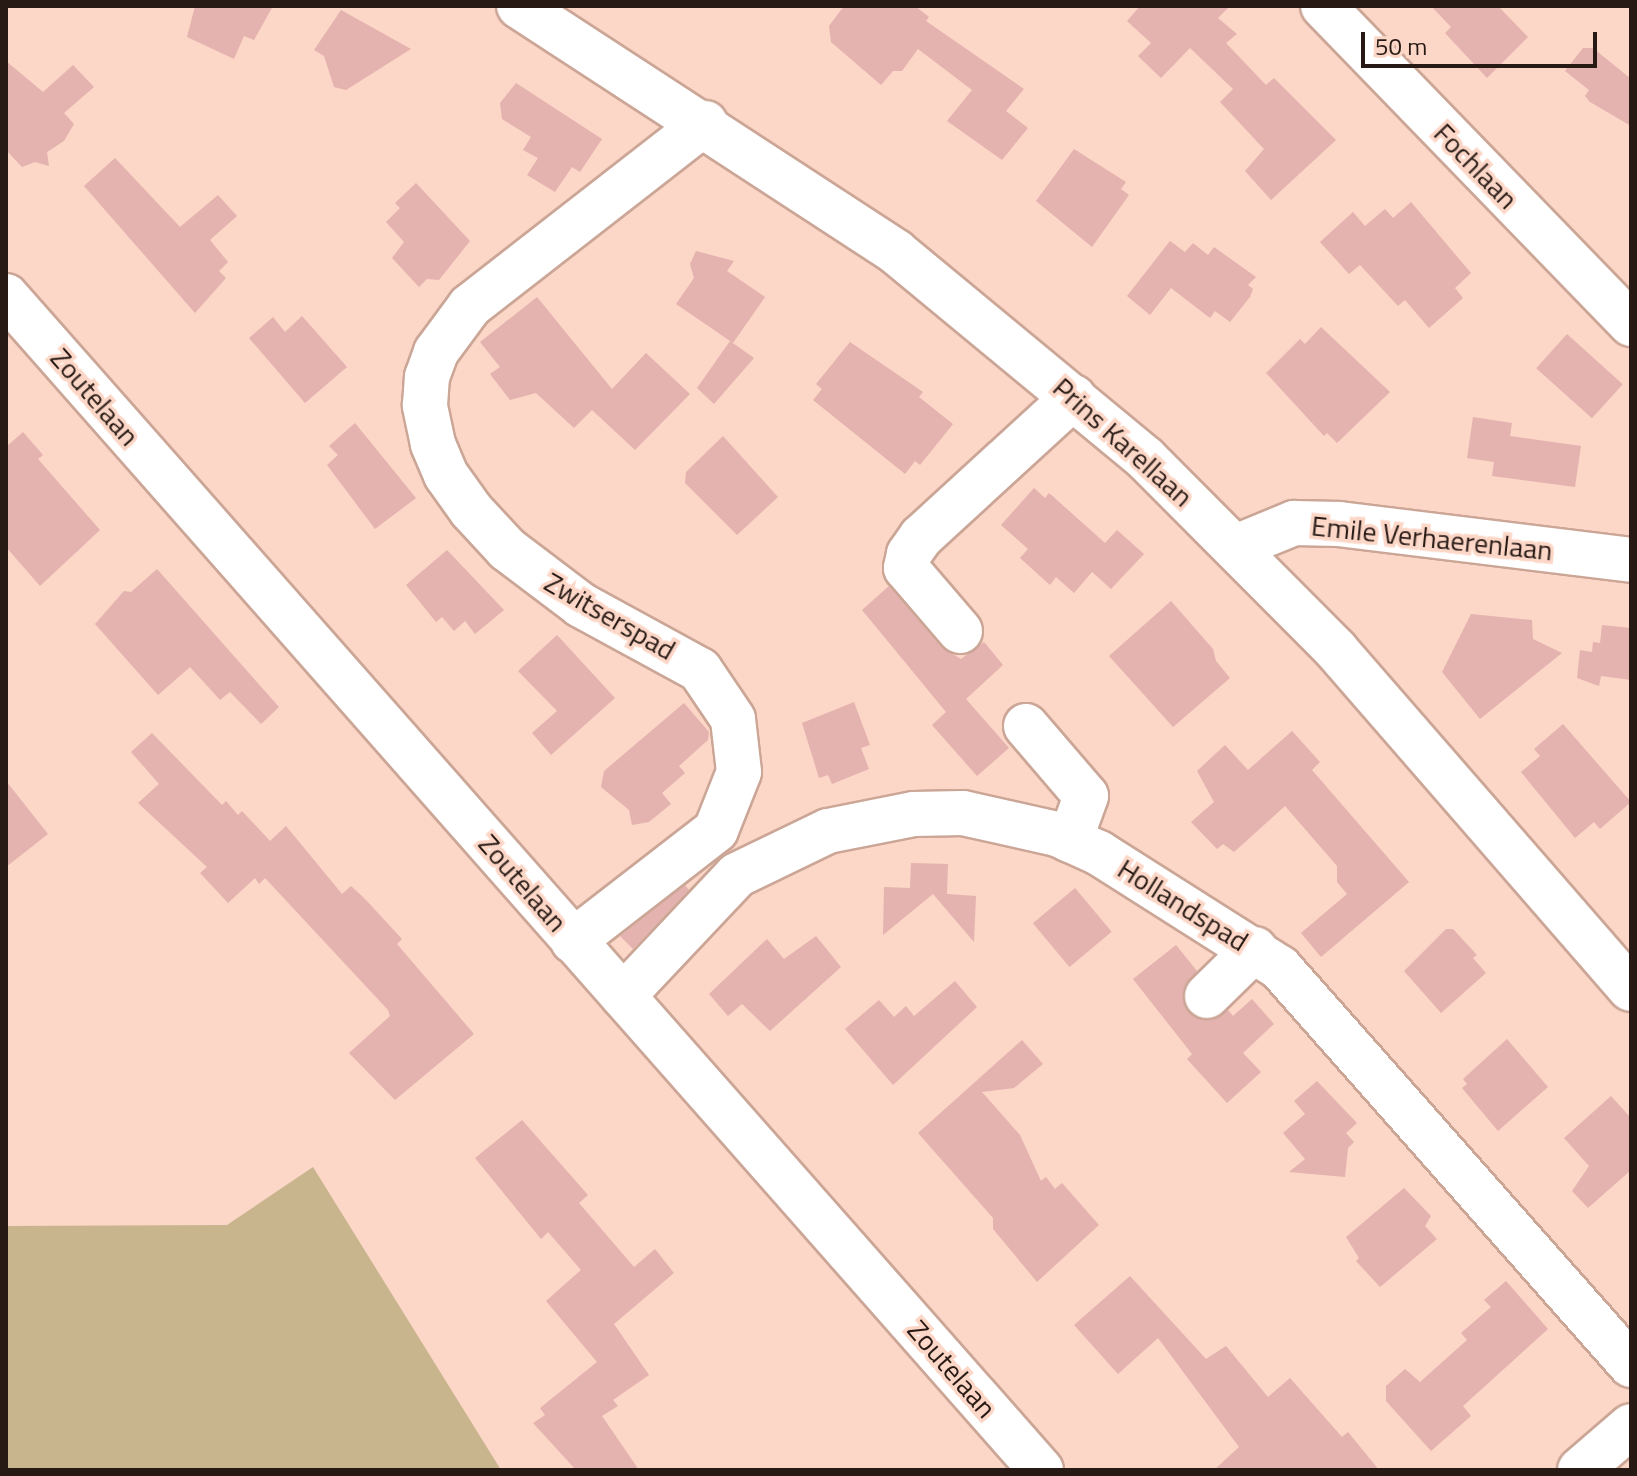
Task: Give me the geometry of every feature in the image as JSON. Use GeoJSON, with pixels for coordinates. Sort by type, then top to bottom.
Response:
{"type":"FeatureCollection","features":[{"type":"Feature","properties":{"kind":"street","name":"Prins Karellaan"},"geometry":{"type":"LineString","coordinates":[[519,6],[705,123],[896,252],[1074,397],[1238,546],[1336,650],[1631,989]]}},
{"type":"Feature","properties":{"kind":"street","name":"Fochlaan"},"geometry":{"type":"LineString","coordinates":[[1323,6],[1631,324]]}},
{"type":"Feature","properties":{"kind":"street","name":"Zwitserspad"},"geometry":{"type":"LineString","coordinates":[[573,941],[716,830],[739,772],[733,719],[700,670],[581,605],[507,549],[471,510],[446,475],[433,444],[425,405],[427,377],[436,352],[470,306],[705,123]]}},
{"type":"Feature","properties":{"kind":"street","name":"Zoutelaan"},"geometry":{"type":"LineString","coordinates":[[6,296],[1041,1470]]}},
{"type":"Feature","properties":{"kind":"street"},"geometry":{"type":"LineString","coordinates":[[960,631],[906,568],[909,554],[921,537],[1074,397]]}},
{"type":"Feature","properties":{"kind":"street","name":"Emile Verhaerenlaan"},"geometry":{"type":"LineString","coordinates":[[1238,546],[1294,523],[1339,524],[1631,560]]}},
{"type":"Feature","properties":{"kind":"street"},"geometry":{"type":"LineString","coordinates":[[1026,726],[1086,796],[1086,807],[1070,840]]}},
{"type":"Feature","properties":{"kind":"street","name":"Hollandspad"},"geometry":{"type":"LineString","coordinates":[[623,996],[737,875],[828,831],[914,814],[963,813],[1070,840],[1255,949],[1280,968],[1631,1365]]}},
{"type":"Feature","properties":{"kind":"street"},"geometry":{"type":"LineString","coordinates":[[1207,996],[1255,949]]}},
{"type":"Feature","properties":{"kind":"shaded area"},"geometry":{"type":"Polygon","coordinates":[[[313,1167],[501,1470],[6,1470],[6,1226],[227,1225],[313,1167]]]}},
{"type":"Feature","properties":{"kind":"building"},"geometry":{"type":"Polygon","coordinates":[[[195,6],[273,6],[254,40],[244,36],[234,59],[187,37],[195,6]]]}},
{"type":"Feature","properties":{"kind":"building"},"geometry":{"type":"Polygon","coordinates":[[[844,6],[915,6],[929,17],[926,21],[1024,89],[1006,111],[1028,128],[1002,160],[947,121],[972,90],[918,49],[902,71],[893,71],[881,85],[831,42],[829,26],[844,6]]]}},
{"type":"Feature","properties":{"kind":"building"},"geometry":{"type":"Polygon","coordinates":[[[1140,6],[1230,6],[1218,18],[1237,34],[1226,43],[1266,85],[1274,78],[1336,140],[1271,200],[1245,171],[1264,149],[1220,102],[1233,89],[1190,48],[1161,78],[1138,56],[1151,43],[1127,21],[1140,6]]]}},
{"type":"Feature","properties":{"kind":"building"},"geometry":{"type":"Polygon","coordinates":[[[1431,6],[1498,6],[1528,37],[1487,78],[1445,33],[1451,27],[1431,6]]]}},
{"type":"Feature","properties":{"kind":"building"},"geometry":{"type":"Polygon","coordinates":[[[341,10],[411,49],[346,90],[334,87],[324,56],[314,50],[341,10]]]}},
{"type":"Feature","properties":{"kind":"building"},"geometry":{"type":"Polygon","coordinates":[[[1583,48],[1593,48],[1631,79],[1631,126],[1590,102],[1585,96],[1589,90],[1565,71],[1583,48]]]}},
{"type":"Feature","properties":{"kind":"building"},"geometry":{"type":"Polygon","coordinates":[[[6,61],[43,92],[73,65],[94,87],[64,113],[74,124],[64,141],[47,152],[49,166],[35,162],[22,167],[6,150],[6,61]]]}},
{"type":"Feature","properties":{"kind":"building"},"geometry":{"type":"Polygon","coordinates":[[[516,83],[602,139],[580,172],[572,167],[555,192],[527,175],[538,158],[523,150],[531,137],[502,119],[500,103],[516,83]]]}},
{"type":"Feature","properties":{"kind":"building"},"geometry":{"type":"Polygon","coordinates":[[[1074,149],[1126,182],[1121,189],[1129,195],[1092,247],[1036,201],[1074,149]]]}},
{"type":"Feature","properties":{"kind":"building"},"geometry":{"type":"Polygon","coordinates":[[[115,158],[180,227],[218,195],[237,216],[210,240],[228,262],[219,271],[226,278],[195,313],[84,186],[115,158]]]}},
{"type":"Feature","properties":{"kind":"building"},"geometry":{"type":"Polygon","coordinates":[[[416,183],[470,241],[439,280],[427,279],[419,287],[392,258],[404,242],[386,222],[400,208],[395,203],[416,183]]]}},
{"type":"Feature","properties":{"kind":"building"},"geometry":{"type":"Polygon","coordinates":[[[1411,202],[1471,273],[1455,288],[1463,298],[1429,328],[1405,300],[1398,306],[1360,265],[1349,274],[1320,242],[1353,212],[1365,226],[1385,209],[1393,218],[1411,202]]]}},
{"type":"Feature","properties":{"kind":"building"},"geometry":{"type":"Polygon","coordinates":[[[1170,241],[1185,252],[1193,243],[1208,255],[1214,247],[1256,277],[1248,285],[1253,289],[1250,297],[1230,322],[1215,311],[1210,318],[1171,288],[1150,315],[1127,296],[1170,241]]]}},
{"type":"Feature","properties":{"kind":"building"},"geometry":{"type":"Polygon","coordinates":[[[696,251],[734,261],[727,271],[765,297],[733,343],[676,304],[694,278],[690,264],[696,251]]]}},
{"type":"Feature","properties":{"kind":"building"},"geometry":{"type":"Polygon","coordinates":[[[537,297],[612,389],[646,353],[690,394],[635,450],[592,410],[574,428],[536,393],[510,400],[490,374],[500,367],[480,342],[537,297]]]}},
{"type":"Feature","properties":{"kind":"building"},"geometry":{"type":"Polygon","coordinates":[[[302,316],[347,367],[305,403],[249,338],[273,317],[285,332],[302,316]]]}},
{"type":"Feature","properties":{"kind":"building"},"geometry":{"type":"Polygon","coordinates":[[[1321,327],[1390,392],[1337,443],[1327,433],[1324,436],[1266,373],[1300,339],[1305,344],[1321,327]]]}},
{"type":"Feature","properties":{"kind":"building"},"geometry":{"type":"Polygon","coordinates":[[[1567,334],[1623,384],[1592,418],[1536,368],[1567,334]]]}},
{"type":"Feature","properties":{"kind":"building"},"geometry":{"type":"Polygon","coordinates":[[[730,341],[754,358],[714,404],[697,388],[730,341]]]}},
{"type":"Feature","properties":{"kind":"building"},"geometry":{"type":"Polygon","coordinates":[[[850,342],[923,392],[919,397],[953,424],[920,465],[915,461],[905,474],[813,400],[822,389],[816,384],[850,342]]]}},
{"type":"Feature","properties":{"kind":"building"},"geometry":{"type":"Polygon","coordinates":[[[1473,417],[1512,423],[1510,436],[1581,446],[1575,487],[1492,476],[1494,462],[1467,458],[1473,417]]]}},
{"type":"Feature","properties":{"kind":"building"},"geometry":{"type":"Polygon","coordinates":[[[355,423],[416,498],[375,529],[327,465],[338,455],[329,446],[355,423]]]}},
{"type":"Feature","properties":{"kind":"building"},"geometry":{"type":"Polygon","coordinates":[[[23,432],[43,455],[38,459],[100,530],[40,586],[6,547],[6,447],[23,432]]]}},
{"type":"Feature","properties":{"kind":"building"},"geometry":{"type":"Polygon","coordinates":[[[723,436],[778,497],[737,535],[685,483],[686,472],[723,436]]]}},
{"type":"Feature","properties":{"kind":"building"},"geometry":{"type":"Polygon","coordinates":[[[1034,488],[1045,498],[1049,493],[1105,543],[1117,530],[1144,554],[1111,589],[1092,572],[1074,593],[1056,577],[1050,585],[1020,558],[1028,549],[1001,525],[1034,488]]]}},
{"type":"Feature","properties":{"kind":"building"},"geometry":{"type":"Polygon","coordinates":[[[447,550],[504,610],[475,634],[465,621],[454,631],[442,617],[436,622],[406,585],[447,550]]]}},
{"type":"Feature","properties":{"kind":"building"},"geometry":{"type":"Polygon","coordinates":[[[157,569],[279,707],[261,724],[230,692],[220,700],[190,667],[158,695],[95,624],[124,591],[131,592],[157,569]]]}},
{"type":"Feature","properties":{"kind":"building"},"geometry":{"type":"Polygon","coordinates":[[[889,586],[942,648],[961,659],[984,642],[1003,665],[966,699],[1009,748],[977,776],[932,725],[946,712],[862,610],[889,586]]]}},
{"type":"Feature","properties":{"kind":"building"},"geometry":{"type":"Polygon","coordinates":[[[1171,601],[1213,649],[1216,661],[1230,678],[1173,727],[1109,656],[1171,601]]]}},
{"type":"Feature","properties":{"kind":"building"},"geometry":{"type":"Polygon","coordinates":[[[1471,614],[1532,620],[1533,639],[1562,653],[1480,719],[1442,672],[1471,614]]]}},
{"type":"Feature","properties":{"kind":"building"},"geometry":{"type":"Polygon","coordinates":[[[1602,625],[1631,628],[1631,680],[1601,676],[1599,686],[1577,678],[1580,650],[1592,652],[1593,642],[1600,643],[1602,625]]]}},
{"type":"Feature","properties":{"kind":"building"},"geometry":{"type":"Polygon","coordinates":[[[557,635],[615,698],[551,755],[532,733],[557,711],[518,671],[557,635]]]}},
{"type":"Feature","properties":{"kind":"building"},"geometry":{"type":"Polygon","coordinates":[[[854,702],[870,745],[861,748],[869,769],[832,784],[828,775],[819,778],[802,723],[854,702]]]}},
{"type":"Feature","properties":{"kind":"building"},"geometry":{"type":"Polygon","coordinates":[[[684,703],[709,732],[708,740],[679,766],[685,773],[662,793],[671,804],[649,822],[632,825],[629,810],[601,787],[604,771],[684,703]]]}},
{"type":"Feature","properties":{"kind":"building"},"geometry":{"type":"Polygon","coordinates":[[[1563,724],[1631,802],[1600,829],[1594,822],[1575,838],[1521,772],[1540,756],[1534,749],[1563,724]]]}},
{"type":"Feature","properties":{"kind":"building"},"geometry":{"type":"Polygon","coordinates":[[[1292,731],[1320,762],[1312,770],[1409,882],[1321,957],[1301,933],[1347,894],[1337,882],[1337,866],[1285,806],[1234,852],[1223,844],[1217,849],[1191,822],[1214,802],[1197,771],[1225,745],[1248,770],[1292,731]]]}},
{"type":"Feature","properties":{"kind":"building"},"geometry":{"type":"Polygon","coordinates":[[[152,733],[222,805],[226,801],[238,815],[242,811],[270,841],[286,826],[342,894],[351,886],[365,899],[402,939],[397,944],[474,1034],[395,1100],[349,1053],[390,1016],[388,1010],[265,878],[259,884],[255,878],[228,903],[200,873],[207,867],[138,803],[159,784],[131,752],[152,733]]]}},
{"type":"Feature","properties":{"kind":"building"},"geometry":{"type":"Polygon","coordinates":[[[6,781],[48,834],[6,867],[6,781]]]}},
{"type":"Feature","properties":{"kind":"building"},"geometry":{"type":"Polygon","coordinates":[[[911,863],[948,864],[947,894],[976,896],[974,942],[933,894],[883,935],[884,887],[910,888],[911,863]]]}},
{"type":"Feature","properties":{"kind":"building"},"geometry":{"type":"Polygon","coordinates":[[[685,885],[689,890],[633,949],[620,936],[685,885]]]}},
{"type":"Feature","properties":{"kind":"building"},"geometry":{"type":"Polygon","coordinates":[[[1075,888],[1112,932],[1070,967],[1033,923],[1075,888]]]}},
{"type":"Feature","properties":{"kind":"building"},"geometry":{"type":"Polygon","coordinates":[[[1446,929],[1453,929],[1477,955],[1473,958],[1486,973],[1441,1013],[1404,971],[1446,929]]]}},
{"type":"Feature","properties":{"kind":"building"},"geometry":{"type":"Polygon","coordinates":[[[816,936],[841,967],[770,1031],[742,1004],[728,1016],[709,994],[767,939],[784,959],[816,936]]]}},
{"type":"Feature","properties":{"kind":"building"},"geometry":{"type":"Polygon","coordinates":[[[1176,945],[1197,971],[1183,990],[1190,1014],[1212,1020],[1228,1010],[1233,1016],[1252,999],[1274,1024],[1243,1053],[1261,1072],[1227,1103],[1187,1059],[1192,1054],[1133,979],[1176,945]]]}},
{"type":"Feature","properties":{"kind":"building"},"geometry":{"type":"Polygon","coordinates":[[[955,981],[977,1007],[893,1085],[845,1029],[879,1000],[894,1017],[906,1006],[914,1016],[955,981]]]}},
{"type":"Feature","properties":{"kind":"building"},"geometry":{"type":"Polygon","coordinates":[[[1507,1039],[1548,1087],[1498,1131],[1462,1088],[1467,1084],[1463,1079],[1507,1039]]]}},
{"type":"Feature","properties":{"kind":"building"},"geometry":{"type":"Polygon","coordinates":[[[1022,1040],[1043,1064],[1014,1088],[982,1092],[1020,1135],[1041,1181],[1046,1177],[1055,1189],[1062,1183],[1099,1225],[1037,1282],[993,1229],[993,1218],[918,1133],[1022,1040]]]}},
{"type":"Feature","properties":{"kind":"building"},"geometry":{"type":"Polygon","coordinates":[[[1317,1081],[1357,1123],[1346,1133],[1354,1142],[1348,1148],[1345,1177],[1289,1172],[1305,1159],[1283,1133],[1305,1114],[1294,1101],[1317,1081]]]}},
{"type":"Feature","properties":{"kind":"building"},"geometry":{"type":"Polygon","coordinates":[[[1611,1096],[1631,1118],[1631,1170],[1588,1208],[1572,1191],[1589,1166],[1564,1138],[1611,1096]]]}},
{"type":"Feature","properties":{"kind":"building"},"geometry":{"type":"Polygon","coordinates":[[[522,1120],[588,1195],[579,1203],[634,1267],[655,1249],[674,1273],[614,1324],[649,1375],[613,1400],[618,1406],[602,1416],[639,1470],[576,1470],[533,1423],[545,1415],[540,1408],[597,1362],[546,1301],[581,1270],[548,1232],[541,1239],[475,1158],[522,1120]]]}},
{"type":"Feature","properties":{"kind":"building"},"geometry":{"type":"Polygon","coordinates":[[[1404,1188],[1431,1216],[1425,1226],[1437,1239],[1380,1287],[1356,1261],[1359,1258],[1346,1237],[1404,1188]]]}},
{"type":"Feature","properties":{"kind":"building"},"geometry":{"type":"Polygon","coordinates":[[[1130,1276],[1206,1359],[1226,1346],[1268,1397],[1290,1378],[1342,1437],[1348,1432],[1379,1470],[1214,1470],[1239,1447],[1158,1338],[1118,1374],[1074,1325],[1130,1276]]]}},
{"type":"Feature","properties":{"kind":"building"},"geometry":{"type":"Polygon","coordinates":[[[1506,1281],[1548,1329],[1463,1406],[1471,1416],[1431,1451],[1386,1401],[1386,1386],[1405,1369],[1420,1382],[1467,1340],[1461,1333],[1491,1307],[1484,1300],[1506,1281]]]}}]}
